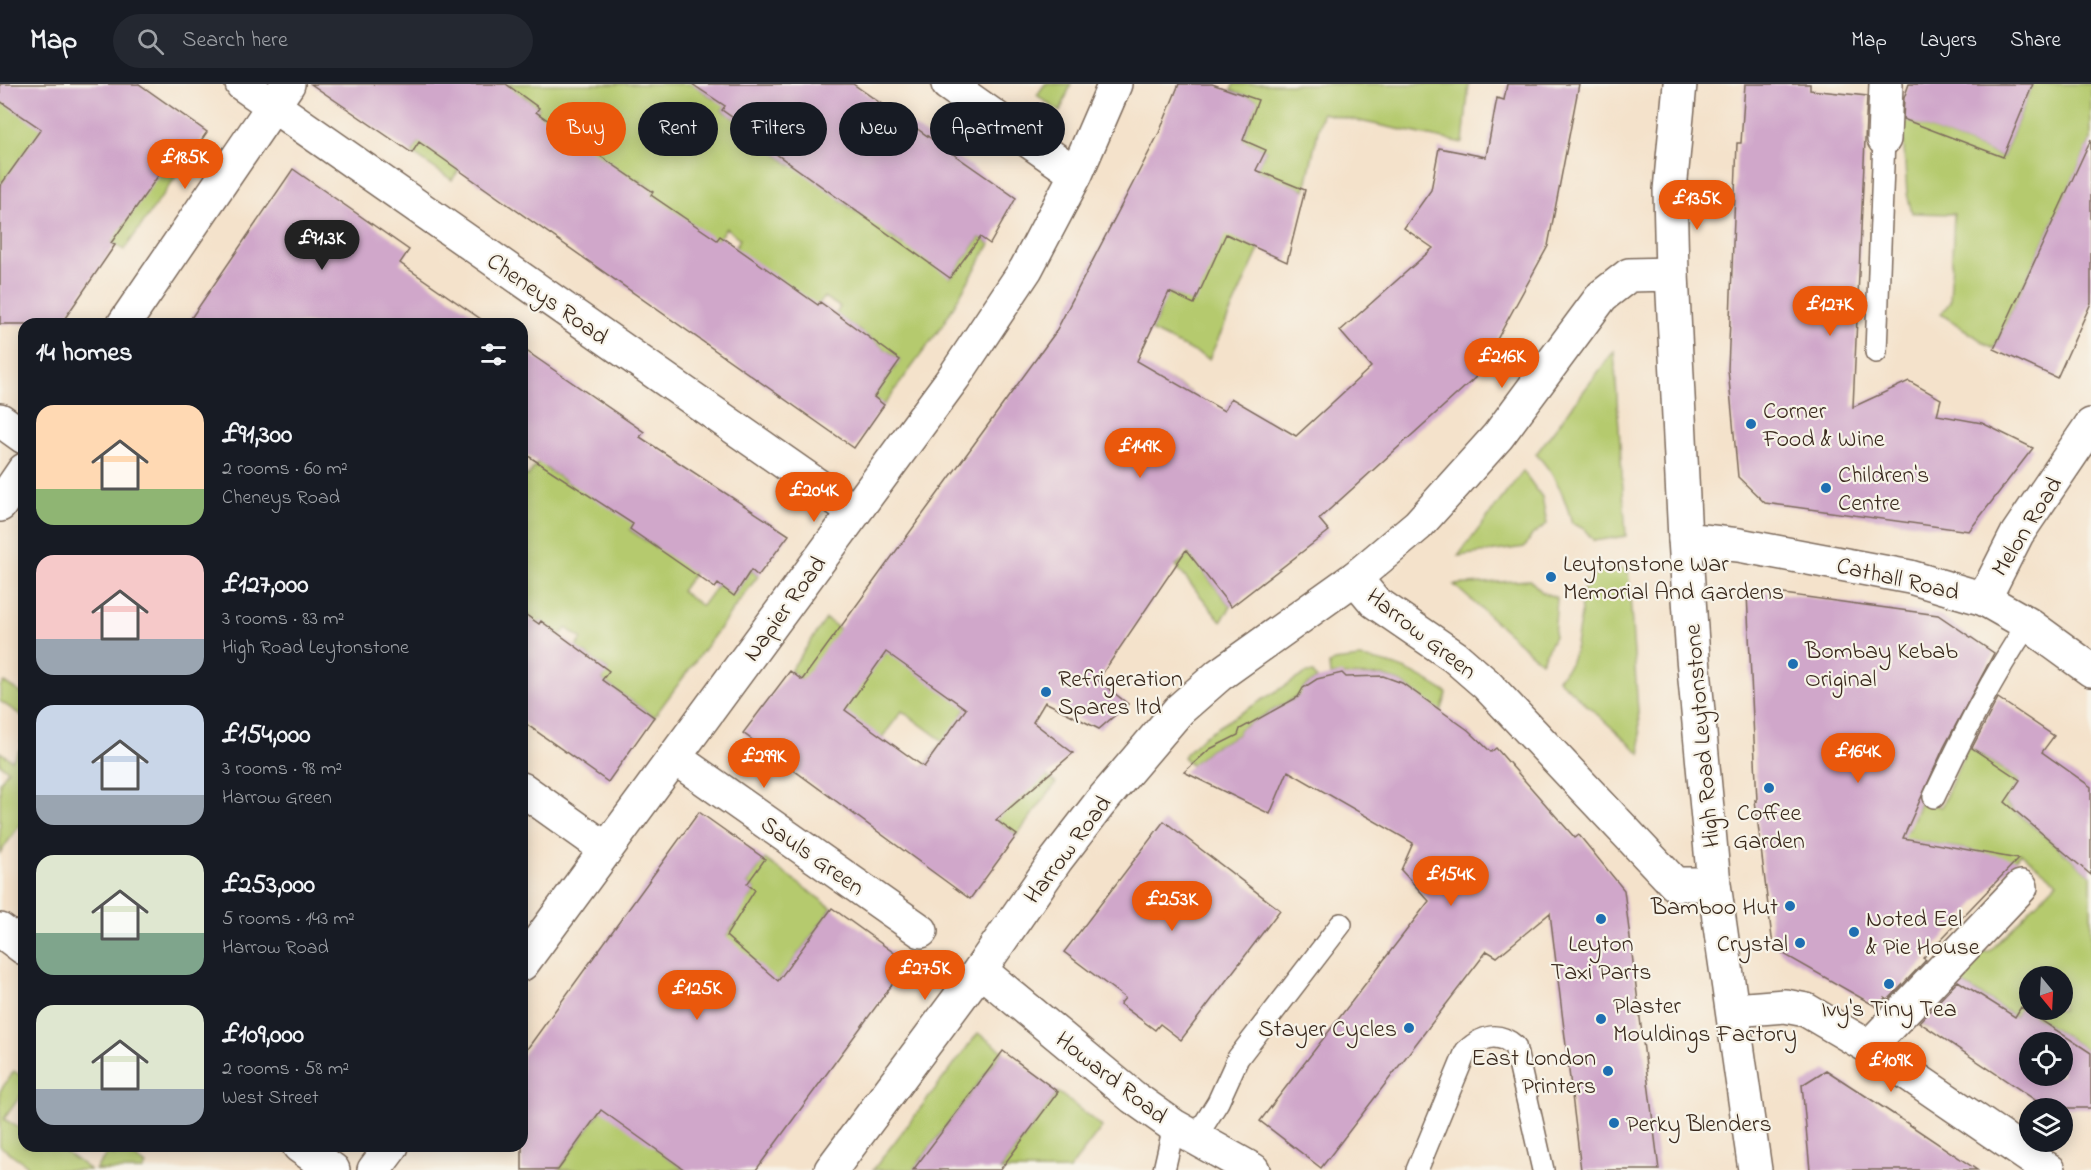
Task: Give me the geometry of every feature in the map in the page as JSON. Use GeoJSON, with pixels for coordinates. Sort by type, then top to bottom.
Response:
{"type":"FeatureCollection","features":[{"type":"Feature","properties":{"kind":"street","name":"Cheneys Road"},"geometry":{"type":"LineString","coordinates":[[242,84],[280,95],[855,511]]}},
{"type":"Feature","properties":{"kind":"street"},"geometry":{"type":"LineString","coordinates":[[948,84],[1076,174]]}},
{"type":"Feature","properties":{"kind":"street","name":"Napier Road"},"geometry":{"type":"LineString","coordinates":[[528,956],[954,377],[1026,269],[1076,174],[1115,84]]}},
{"type":"Feature","properties":{"kind":"street","name":"High Road Leytonstone"},"geometry":{"type":"LineString","coordinates":[[1680,84],[1670,190],[1685,539],[1693,658],[1714,884],[1755,1170]]}},
{"type":"Feature","properties":{"kind":"street"},"geometry":{"type":"LineString","coordinates":[[1884,139],[1886,84]]}},
{"type":"Feature","properties":{"kind":"street"},"geometry":{"type":"LineString","coordinates":[[128,318],[280,95]]}},
{"type":"Feature","properties":{"kind":"street","name":"Harrow Green"},"geometry":{"type":"LineString","coordinates":[[1672,274],[1629,275],[1602,296],[1498,436],[1418,525],[1355,578],[1375,603],[1455,657],[1486,684],[1675,884],[1714,884]]}},
{"type":"Feature","properties":{"kind":"street"},"geometry":{"type":"LineString","coordinates":[[0,420],[18,433]]}},
{"type":"Feature","properties":{"kind":"street","name":"Melon Road"},"geometry":{"type":"LineString","coordinates":[[1984,599],[2017,534],[2091,424]]}},
{"type":"Feature","properties":{"kind":"street"},"geometry":{"type":"LineString","coordinates":[[0,505],[18,479]]}},
{"type":"Feature","properties":{"kind":"street","name":"Cathall Road"},"geometry":{"type":"LineString","coordinates":[[1685,539],[1739,545],[1911,577],[1984,599],[2028,624],[2091,670]]}},
{"type":"Feature","properties":{"kind":"street","name":"Harrow Road"},"geometry":{"type":"LineString","coordinates":[[831,1170],[980,970],[1100,803],[1179,710],[1219,675],[1355,578]]}},
{"type":"Feature","properties":{"kind":"street","name":"Sauls Green"},"geometry":{"type":"LineString","coordinates":[[675,758],[921,931]]}},
{"type":"Feature","properties":{"kind":"street"},"geometry":{"type":"LineString","coordinates":[[528,793],[606,849]]}},
{"type":"Feature","properties":{"kind":"street"},"geometry":{"type":"LineString","coordinates":[[1869,1047],[2021,887]]}},
{"type":"Feature","properties":{"kind":"street"},"geometry":{"type":"LineString","coordinates":[[0,930],[18,944]]}},
{"type":"Feature","properties":{"kind":"street","name":"Howard Road"},"geometry":{"type":"LineString","coordinates":[[980,970],[1133,1097],[1185,1132],[1253,1170]]}},
{"type":"Feature","properties":{"kind":"street"},"geometry":{"type":"LineString","coordinates":[[1734,1011],[1785,1006],[1806,1010],[1869,1047],[2049,1170]]}},
{"type":"Feature","properties":{"kind":"street"},"geometry":{"type":"LineString","coordinates":[[308,1152],[333,1170]]}},
{"type":"Feature","properties":{"kind":"street"},"geometry":{"type":"LineString","coordinates":[[374,1170],[388,1152]]}},
{"type":"Feature","properties":{"kind":"lane"},"geometry":{"type":"LineString","coordinates":[[1876,352],[1884,139]]}},
{"type":"Feature","properties":{"kind":"lane"},"geometry":{"type":"LineString","coordinates":[[1934,797],[1959,745],[2012,648],[2028,624]]}},
{"type":"Feature","properties":{"kind":"lane"},"geometry":{"type":"LineString","coordinates":[[1164,1170],[1185,1132],[1218,1102],[1238,1058],[1341,924]]}},
{"type":"Feature","properties":{"kind":"lane"},"geometry":{"type":"LineString","coordinates":[[1417,1170],[1466,1051],[1478,1040],[1493,1036],[1505,1037],[1515,1046],[1543,1170]]}},
{"type":"Feature","properties":{"kind":"green space"},"geometry":{"type":"Polygon","coordinates":[[[412,84],[693,84],[714,99],[725,84],[741,84],[722,110],[730,116],[730,156],[779,156],[791,165],[853,182],[840,200],[862,216],[876,198],[894,228],[889,235],[903,245],[933,204],[950,278],[980,237],[990,244],[942,326],[884,405],[874,397],[900,360],[836,314],[840,307],[824,297],[793,340],[735,248],[740,239],[726,228],[696,271],[629,227],[654,190],[639,180],[631,192],[579,156],[626,156],[626,102],[546,102],[546,133],[529,121],[539,108],[523,96],[488,128],[452,180],[412,153],[430,126],[412,84]]]}},
{"type":"Feature","properties":{"kind":"green space"},"geometry":{"type":"Polygon","coordinates":[[[1045,84],[1071,84],[1064,102],[1046,102],[1037,95],[1045,84]]]}},
{"type":"Feature","properties":{"kind":"green space"},"geometry":{"type":"Polygon","coordinates":[[[1234,84],[1469,84],[1463,143],[1322,113],[1305,190],[1289,184],[1209,359],[1151,331],[1161,309],[1143,281],[1194,303],[1180,276],[1254,205],[1269,175],[1256,170],[1266,150],[1243,140],[1257,100],[1231,90],[1234,84]]]}},
{"type":"Feature","properties":{"kind":"green space"},"geometry":{"type":"Polygon","coordinates":[[[2033,84],[2091,84],[2091,140],[1994,349],[1941,314],[1950,302],[1954,214],[1912,213],[1907,194],[1902,118],[2003,157],[2033,84]]]}},
{"type":"Feature","properties":{"kind":"green space"},"geometry":{"type":"Polygon","coordinates":[[[0,101],[170,159],[182,168],[124,250],[90,228],[0,186],[0,101]]]}},
{"type":"Feature","properties":{"kind":"green space"},"geometry":{"type":"Polygon","coordinates":[[[1614,351],[1626,536],[1594,541],[1584,529],[1572,523],[1558,486],[1536,454],[1614,351]]]}},
{"type":"Feature","properties":{"kind":"green space"},"geometry":{"type":"Polygon","coordinates":[[[1165,378],[1191,392],[962,715],[1056,783],[1017,835],[924,767],[943,741],[902,711],[881,739],[790,671],[826,619],[881,658],[1165,378]]]}},
{"type":"Feature","properties":{"kind":"green space"},"geometry":{"type":"Polygon","coordinates":[[[556,436],[564,442],[546,468],[569,484],[571,482],[642,511],[630,530],[656,548],[669,530],[697,569],[681,591],[702,606],[718,584],[734,595],[751,570],[758,576],[654,717],[602,680],[608,670],[584,653],[552,680],[582,639],[566,628],[561,635],[541,621],[528,639],[528,476],[556,436]]]}},
{"type":"Feature","properties":{"kind":"green space"},"geometry":{"type":"Polygon","coordinates":[[[1523,471],[1542,497],[1547,524],[1532,535],[1525,547],[1458,556],[1523,471]]]}},
{"type":"Feature","properties":{"kind":"green space"},"geometry":{"type":"Polygon","coordinates":[[[1212,496],[1202,570],[1231,607],[1221,621],[1176,566],[1186,557],[1212,496]]]}},
{"type":"Feature","properties":{"kind":"green space"},"geometry":{"type":"Polygon","coordinates":[[[1628,568],[1641,754],[1558,679],[1570,664],[1575,650],[1581,615],[1580,595],[1597,571],[1628,568]]]}},
{"type":"Feature","properties":{"kind":"green space"},"geometry":{"type":"Polygon","coordinates":[[[1530,580],[1542,592],[1557,598],[1554,636],[1541,662],[1454,585],[1530,580]]]}},
{"type":"Feature","properties":{"kind":"green space"},"geometry":{"type":"Polygon","coordinates":[[[1360,658],[1406,670],[1447,693],[1441,712],[1402,683],[1383,676],[1330,675],[1329,664],[1334,661],[1360,658]]]}},
{"type":"Feature","properties":{"kind":"green space"},"geometry":{"type":"Polygon","coordinates":[[[1306,673],[1313,673],[1317,679],[1303,688],[1302,694],[1240,729],[1238,735],[1210,749],[1194,763],[1195,769],[1183,757],[1205,735],[1306,673]]]}},
{"type":"Feature","properties":{"kind":"green space"},"geometry":{"type":"Polygon","coordinates":[[[4,682],[18,691],[18,713],[0,701],[0,687],[4,682]]]}},
{"type":"Feature","properties":{"kind":"green space"},"geometry":{"type":"Polygon","coordinates":[[[1968,746],[2019,781],[2005,803],[2091,875],[2091,1053],[2073,1041],[2073,1032],[2060,1032],[2042,1020],[2073,1020],[2073,966],[2019,966],[2019,1011],[2015,1017],[1959,981],[1928,1028],[1920,1022],[1974,953],[1989,952],[2057,882],[2021,853],[2007,870],[1970,850],[1911,840],[1897,894],[1862,820],[1909,830],[1921,801],[1941,807],[1968,746]]]}},
{"type":"Feature","properties":{"kind":"green space"},"geometry":{"type":"Polygon","coordinates":[[[0,752],[12,760],[18,752],[18,828],[0,853],[0,782],[8,770],[0,764],[0,752]]]}},
{"type":"Feature","properties":{"kind":"green space"},"geometry":{"type":"Polygon","coordinates":[[[765,859],[832,908],[655,1148],[685,1170],[558,1170],[736,922],[705,899],[746,903],[755,890],[747,884],[765,859]]]}},
{"type":"Feature","properties":{"kind":"green space"},"geometry":{"type":"Polygon","coordinates":[[[978,1033],[1003,1051],[913,1170],[873,1170],[978,1033]]]}},
{"type":"Feature","properties":{"kind":"green space"},"geometry":{"type":"Polygon","coordinates":[[[14,1071],[18,1074],[18,1099],[4,1119],[18,1127],[18,1152],[65,1152],[90,1170],[25,1170],[27,1165],[0,1146],[0,1091],[14,1071]]]}},
{"type":"Feature","properties":{"kind":"green space"},"geometry":{"type":"Polygon","coordinates":[[[1058,1092],[1102,1127],[1069,1170],[1000,1170],[1058,1092]]]}},
{"type":"Feature","properties":{"kind":"green space"},"geometry":{"type":"Polygon","coordinates":[[[108,1152],[114,1156],[117,1152],[128,1152],[146,1165],[143,1170],[95,1170],[108,1152]]]}},
{"type":"Feature","properties":{"kind":"building"},"geometry":{"type":"Polygon","coordinates":[[[0,84],[139,84],[207,132],[182,168],[170,159],[111,243],[115,245],[65,318],[18,318],[18,324],[0,324],[0,186],[41,129],[0,101],[0,84]]]}},
{"type":"Feature","properties":{"kind":"building"},"geometry":{"type":"Polygon","coordinates":[[[311,84],[506,84],[539,108],[536,112],[546,119],[546,156],[600,156],[653,192],[651,195],[717,240],[720,236],[818,305],[820,302],[900,360],[874,397],[884,405],[854,448],[419,142],[412,153],[311,84]]]}},
{"type":"Feature","properties":{"kind":"building"},"geometry":{"type":"Polygon","coordinates":[[[692,84],[853,84],[879,102],[839,102],[839,156],[918,156],[918,129],[930,138],[930,156],[956,156],[1016,198],[990,244],[980,237],[950,278],[779,156],[827,156],[827,102],[730,102],[730,116],[722,110],[725,106],[692,84]]]}},
{"type":"Feature","properties":{"kind":"building"},"geometry":{"type":"Polygon","coordinates":[[[1179,84],[1212,84],[1258,100],[1243,140],[1266,150],[1256,170],[1305,190],[1287,262],[1226,234],[1194,304],[1169,292],[1137,361],[1224,411],[1231,398],[1296,436],[1371,367],[1340,331],[1433,248],[1404,228],[1431,190],[1439,148],[1486,157],[1497,98],[1504,100],[1507,84],[1579,84],[1548,246],[1477,376],[1319,519],[1329,531],[1231,607],[1186,550],[1098,680],[1128,704],[1099,729],[1045,702],[1033,722],[1073,753],[996,820],[1017,835],[970,899],[743,733],[790,671],[802,680],[1055,333],[1159,133],[1179,84]],[[886,652],[845,710],[924,767],[966,709],[886,652]]]}},
{"type":"Feature","properties":{"kind":"building"},"geometry":{"type":"Polygon","coordinates":[[[1745,84],[1810,84],[1810,90],[1867,96],[1853,407],[1909,381],[1941,399],[1937,415],[1982,423],[2033,448],[1969,531],[1765,503],[1738,477],[1728,369],[1737,143],[1741,143],[1745,84]]]}},
{"type":"Feature","properties":{"kind":"building"},"geometry":{"type":"Polygon","coordinates":[[[1909,84],[2033,84],[2003,157],[1903,119],[1904,98],[1909,84]]]}},
{"type":"Feature","properties":{"kind":"building"},"geometry":{"type":"Polygon","coordinates":[[[2091,139],[2091,303],[2057,378],[1994,349],[2091,139]]]}},
{"type":"Feature","properties":{"kind":"building"},"geometry":{"type":"Polygon","coordinates":[[[293,169],[409,250],[400,263],[479,318],[191,318],[293,169]]]}},
{"type":"Feature","properties":{"kind":"building"},"geometry":{"type":"Polygon","coordinates":[[[528,352],[644,432],[640,437],[789,535],[758,576],[751,570],[734,596],[718,584],[715,588],[630,529],[633,524],[528,456],[528,352]]]}},
{"type":"Feature","properties":{"kind":"building"},"geometry":{"type":"Polygon","coordinates":[[[1769,592],[1938,615],[1994,653],[1944,747],[1903,838],[2018,859],[1923,958],[1926,960],[1888,1000],[1885,998],[1877,1007],[1782,953],[1775,946],[1772,938],[1755,800],[1757,801],[1747,594],[1769,592]]]}},
{"type":"Feature","properties":{"kind":"building"},"geometry":{"type":"Polygon","coordinates":[[[528,616],[539,624],[541,621],[609,671],[602,680],[654,717],[608,782],[528,725],[528,616]]]}},
{"type":"Feature","properties":{"kind":"building"},"geometry":{"type":"Polygon","coordinates":[[[1342,673],[1346,677],[1383,676],[1402,683],[1468,730],[1491,752],[1496,748],[1575,838],[1579,835],[1624,890],[1659,1170],[1581,1170],[1550,913],[1497,957],[1487,951],[1321,1168],[1260,1121],[1429,901],[1401,870],[1413,843],[1288,771],[1270,814],[1184,772],[1210,749],[1238,735],[1240,729],[1298,697],[1303,688],[1317,679],[1342,673]]]}},
{"type":"Feature","properties":{"kind":"building"},"geometry":{"type":"Polygon","coordinates":[[[1998,698],[2054,736],[2042,752],[2091,787],[2091,875],[2005,802],[2020,780],[1972,748],[1998,698]]]}},
{"type":"Feature","properties":{"kind":"building"},"geometry":{"type":"Polygon","coordinates":[[[699,812],[765,859],[747,884],[755,890],[726,936],[778,981],[832,908],[908,963],[756,1170],[685,1170],[601,1110],[558,1170],[522,1170],[522,1152],[528,1152],[528,1048],[699,812]]]}},
{"type":"Feature","properties":{"kind":"building"},"geometry":{"type":"Polygon","coordinates":[[[1164,821],[1280,910],[1181,1040],[1160,1024],[1155,1030],[1120,1004],[1125,998],[1064,952],[1164,821]]]}},
{"type":"Feature","properties":{"kind":"building"},"geometry":{"type":"Polygon","coordinates":[[[1958,981],[2015,1017],[2019,1010],[2019,1020],[2041,1020],[2059,1032],[2019,1032],[2019,1086],[2073,1086],[2073,1041],[2091,1053],[2091,1108],[2073,1108],[2073,1098],[2032,1098],[1919,1022],[1958,981]]]}},
{"type":"Feature","properties":{"kind":"building"},"geometry":{"type":"Polygon","coordinates":[[[1003,1051],[1058,1092],[1000,1170],[913,1170],[1003,1051]]]}},
{"type":"Feature","properties":{"kind":"building"},"geometry":{"type":"Polygon","coordinates":[[[1826,1070],[1977,1170],[1810,1170],[1802,1085],[1826,1070]]]}},
{"type":"Feature","properties":{"kind":"place","name":"Corner Food & Wine"},"geometry":{"type":"Point","coordinates":[1751,424]}},
{"type":"Feature","properties":{"kind":"place","name":"Children's Centre"},"geometry":{"type":"Point","coordinates":[1826,488]}},
{"type":"Feature","properties":{"kind":"place","name":"Leytonstone War Memorial And Gardens"},"geometry":{"type":"Point","coordinates":[1551,577]}},
{"type":"Feature","properties":{"kind":"place","name":"Bombay Kebab Original"},"geometry":{"type":"Point","coordinates":[1793,664]}},
{"type":"Feature","properties":{"kind":"place","name":"Refrigeration Spares ltd"},"geometry":{"type":"Point","coordinates":[1046,692]}},
{"type":"Feature","properties":{"kind":"place","name":"Coffee Garden"},"geometry":{"type":"Point","coordinates":[1769,788]}},
{"type":"Feature","properties":{"kind":"place","name":"Bamboo Hut"},"geometry":{"type":"Point","coordinates":[1790,906]}},
{"type":"Feature","properties":{"kind":"place","name":"Leyton Taxi Parts"},"geometry":{"type":"Point","coordinates":[1601,919]}},
{"type":"Feature","properties":{"kind":"place","name":"Noted Eel & Pie House"},"geometry":{"type":"Point","coordinates":[1854,932]}},
{"type":"Feature","properties":{"kind":"place","name":"Crystal"},"geometry":{"type":"Point","coordinates":[1800,943]}},
{"type":"Feature","properties":{"kind":"place","name":"Ivy's Tiny Tea"},"geometry":{"type":"Point","coordinates":[1889,984]}},
{"type":"Feature","properties":{"kind":"place","name":"Plaster Mouldings Factory"},"geometry":{"type":"Point","coordinates":[1601,1019]}},
{"type":"Feature","properties":{"kind":"place","name":"Stayer Cycles"},"geometry":{"type":"Point","coordinates":[1409,1028]}},
{"type":"Feature","properties":{"kind":"place","name":"East London Printers"},"geometry":{"type":"Point","coordinates":[1608,1071]}},
{"type":"Feature","properties":{"kind":"place","name":"Perky Blenders"},"geometry":{"type":"Point","coordinates":[1614,1123]}}]}
